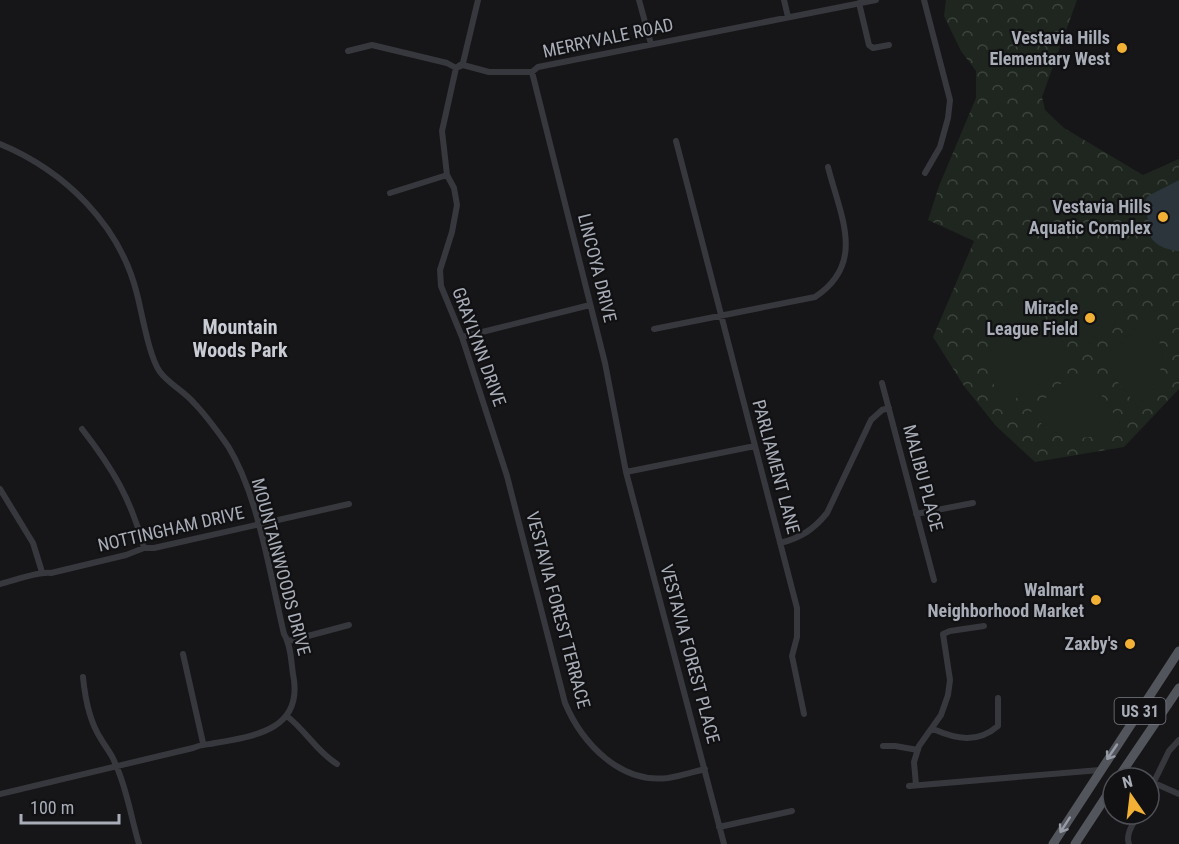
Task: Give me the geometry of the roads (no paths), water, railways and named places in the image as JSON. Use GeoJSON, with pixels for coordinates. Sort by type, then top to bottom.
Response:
{"type":"FeatureCollection","features":[{"type":"Feature","properties":{"kind":"main road","name":"US 31"},"geometry":{"type":"LineString","coordinates":[[1053,844],[1179,651]]}},
{"type":"Feature","properties":{"kind":"main road","name":"US 31"},"geometry":{"type":"LineString","coordinates":[[1124,766],[1179,688]]}},
{"type":"Feature","properties":{"kind":"main road"},"geometry":{"type":"LineString","coordinates":[[1075,844],[1101,804]]}},
{"type":"Feature","properties":{"kind":"street","name":"GRAYLYNN DRIVE"},"geometry":{"type":"LineString","coordinates":[[478,0],[463,63],[456,68],[442,131],[447,175],[454,188],[457,205],[452,232],[440,270],[441,286],[462,337],[491,428]]}},
{"type":"Feature","properties":{"kind":"street"},"geometry":{"type":"LineString","coordinates":[[639,0],[651,44]]}},
{"type":"Feature","properties":{"kind":"street"},"geometry":{"type":"LineString","coordinates":[[784,0],[788,17]]}},
{"type":"Feature","properties":{"kind":"street","name":"MERRYVALE ROAD"},"geometry":{"type":"LineString","coordinates":[[348,51],[372,45],[447,63],[456,68],[463,65],[489,72],[532,72],[538,67],[876,0]]}},
{"type":"Feature","properties":{"kind":"street"},"geometry":{"type":"LineString","coordinates":[[924,0],[950,100],[940,147],[926,173]]}},
{"type":"Feature","properties":{"kind":"street"},"geometry":{"type":"LineString","coordinates":[[859,3],[869,45],[873,48],[890,45]]}},
{"type":"Feature","properties":{"kind":"street","name":"LINCOYA DRIVE"},"geometry":{"type":"LineString","coordinates":[[532,72],[605,363],[626,472]]}},
{"type":"Feature","properties":{"kind":"street","name":"PARLIAMENT LANE"},"geometry":{"type":"LineString","coordinates":[[676,141],[797,608],[797,637],[792,656],[804,714]]}},
{"type":"Feature","properties":{"kind":"street","name":"MOUNTAINWOODS DRIVE"},"geometry":{"type":"LineString","coordinates":[[0,144],[14,150],[61,180],[100,218],[114,237],[134,281],[152,353],[160,372],[194,402],[227,446],[244,479],[258,525],[284,634],[289,641],[288,649],[296,689],[288,717]]}},
{"type":"Feature","properties":{"kind":"street"},"geometry":{"type":"LineString","coordinates":[[654,329],[815,297],[828,288],[838,275],[845,259],[847,244],[828,167]]}},
{"type":"Feature","properties":{"kind":"street"},"geometry":{"type":"LineString","coordinates":[[390,193],[447,175]]}},
{"type":"Feature","properties":{"kind":"street"},"geometry":{"type":"LineString","coordinates":[[462,337],[590,305]]}},
{"type":"Feature","properties":{"kind":"street","name":"MALIBU PLACE"},"geometry":{"type":"LineString","coordinates":[[882,383],[934,580]]}},
{"type":"Feature","properties":{"kind":"street"},"geometry":{"type":"LineString","coordinates":[[780,543],[798,538],[818,525],[827,513],[871,420],[882,410],[889,408]]}},
{"type":"Feature","properties":{"kind":"street","name":"VESTAVIA FOREST TERRACE"},"geometry":{"type":"LineString","coordinates":[[491,428],[507,476],[565,703],[574,723],[586,741],[607,760],[642,776],[667,778],[705,769]]}},
{"type":"Feature","properties":{"kind":"street"},"geometry":{"type":"LineString","coordinates":[[82,429],[106,460],[128,497],[144,548]]}},
{"type":"Feature","properties":{"kind":"street"},"geometry":{"type":"LineString","coordinates":[[626,472],[755,446]]}},
{"type":"Feature","properties":{"kind":"street","name":"VESTAVIA FOREST PLACE"},"geometry":{"type":"LineString","coordinates":[[626,472],[724,844]]}},
{"type":"Feature","properties":{"kind":"street"},"geometry":{"type":"LineString","coordinates":[[0,489],[33,543],[42,572]]}},
{"type":"Feature","properties":{"kind":"street"},"geometry":{"type":"LineString","coordinates":[[916,514],[973,503]]}},
{"type":"Feature","properties":{"kind":"street","name":"NOTTINGHAM DRIVE"},"geometry":{"type":"LineString","coordinates":[[0,584],[42,572],[51,573],[126,555],[144,548],[154,548],[349,504]]}},
{"type":"Feature","properties":{"kind":"street"},"geometry":{"type":"LineString","coordinates":[[289,641],[350,625]]}},
{"type":"Feature","properties":{"kind":"street"},"geometry":{"type":"LineString","coordinates":[[984,626],[943,634],[950,681],[945,705],[933,729],[918,750],[914,762],[912,785],[1100,770]]}},
{"type":"Feature","properties":{"kind":"street"},"geometry":{"type":"LineString","coordinates":[[183,654],[203,743]]}},
{"type":"Feature","properties":{"kind":"street"},"geometry":{"type":"LineString","coordinates":[[83,677],[91,720],[117,765],[139,844]]}},
{"type":"Feature","properties":{"kind":"street"},"geometry":{"type":"LineString","coordinates":[[933,729],[948,735],[966,738],[988,734],[998,726],[999,698]]}},
{"type":"Feature","properties":{"kind":"street"},"geometry":{"type":"LineString","coordinates":[[0,794],[193,748],[203,743],[213,744],[254,734],[275,727],[288,717],[327,758],[337,764]]}},
{"type":"Feature","properties":{"kind":"street"},"geometry":{"type":"LineString","coordinates":[[1161,768],[1169,751],[1179,740]]}},
{"type":"Feature","properties":{"kind":"street"},"geometry":{"type":"LineString","coordinates":[[883,746],[918,750]]}},
{"type":"Feature","properties":{"kind":"street"},"geometry":{"type":"LineString","coordinates":[[1161,786],[1179,794]]}},
{"type":"Feature","properties":{"kind":"street"},"geometry":{"type":"LineString","coordinates":[[719,827],[792,812]]}},
{"type":"Feature","properties":{"kind":"street"},"geometry":{"type":"LineString","coordinates":[[1129,844],[1127,839],[1132,826]]}},
{"type":"Feature","properties":{"kind":"place","name":"Vestavia Hills Elementary West"},"geometry":{"type":"Point","coordinates":[1122,48]}},
{"type":"Feature","properties":{"kind":"place","name":"Vestavia Hills Aquatic Complex"},"geometry":{"type":"Point","coordinates":[1163,217]}},
{"type":"Feature","properties":{"kind":"place","name":"Miracle League Field"},"geometry":{"type":"Point","coordinates":[1090,318]}},
{"type":"Feature","properties":{"kind":"place","name":"Walmart Neighborhood Market"},"geometry":{"type":"Point","coordinates":[1096,600]}},
{"type":"Feature","properties":{"kind":"place","name":"Zaxby's"},"geometry":{"type":"Point","coordinates":[1130,644]}},
{"type":"Feature","properties":{"kind":"district","name":"Mountain Woods Park"},"geometry":{"type":"Point","coordinates":[240,338]}}]}
